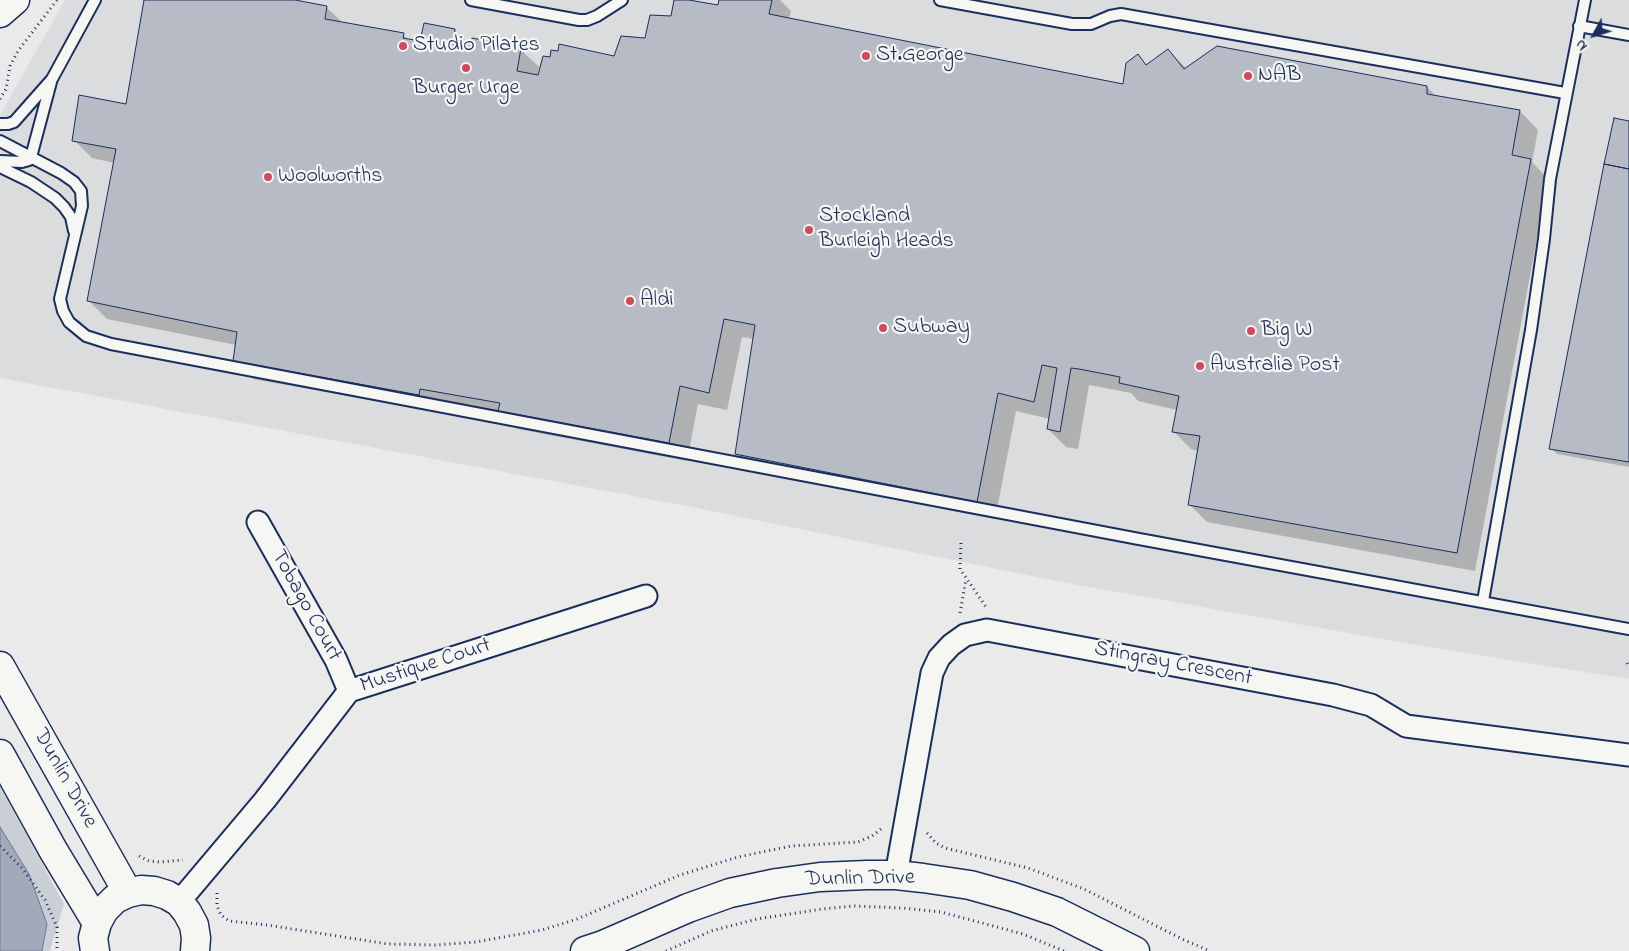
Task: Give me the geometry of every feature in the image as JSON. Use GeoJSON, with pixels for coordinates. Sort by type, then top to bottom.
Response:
{"type":"FeatureCollection","features":[{"type":"Feature","properties":{"kind":"street"},"geometry":{"type":"LineString","coordinates":[[0,12],[15,0]]}},
{"type":"Feature","properties":{"kind":"street","name":"Tobago Court"},"geometry":{"type":"LineString","coordinates":[[258,522],[336,660],[349,691]]}},
{"type":"Feature","properties":{"kind":"street","name":"Mustique Court"},"geometry":{"type":"LineString","coordinates":[[179,902],[265,800],[349,691],[646,596]]}},
{"type":"Feature","properties":{"kind":"street","name":"Stingray Crescent"},"geometry":{"type":"LineString","coordinates":[[896,875],[932,673],[939,658],[951,645],[966,635],[987,630],[1371,704],[1406,726],[1629,755]]}},
{"type":"Feature","properties":{"kind":"street","name":"Dunlin Drive"},"geometry":{"type":"LineString","coordinates":[[0,666],[128,892]]}},
{"type":"Feature","properties":{"kind":"street","name":"Dunlin Drive"},"geometry":{"type":"LineString","coordinates":[[0,754],[53,850],[97,923]]}},
{"type":"Feature","properties":{"kind":"street","name":"Dunlin Drive"},"geometry":{"type":"LineString","coordinates":[[585,951],[688,908],[730,893],[777,883],[820,877],[896,875],[970,886],[1013,897],[1057,912],[1135,951]]}},
{"type":"Feature","properties":{"kind":"street"},"geometry":{"type":"LineString","coordinates":[[95,951],[94,938],[97,923],[104,910],[115,899],[128,892],[141,890],[167,895],[179,902],[188,912],[194,925],[195,951]]}},
{"type":"Feature","properties":{"kind":"lane"},"geometry":{"type":"LineString","coordinates":[[0,124],[14,122],[52,78],[95,0]]}},
{"type":"Feature","properties":{"kind":"lane"},"geometry":{"type":"LineString","coordinates":[[471,0],[579,20],[587,20],[597,16],[622,0]]}},
{"type":"Feature","properties":{"kind":"lane"},"geometry":{"type":"LineString","coordinates":[[940,0],[1072,24],[1091,24],[1110,16],[1122,14],[1566,93]]}},
{"type":"Feature","properties":{"kind":"lane"},"geometry":{"type":"LineString","coordinates":[[1483,601],[1531,330],[1544,239],[1550,179],[1585,0]]}},
{"type":"Feature","properties":{"kind":"lane"},"geometry":{"type":"LineString","coordinates":[[1580,26],[1629,35]]}},
{"type":"Feature","properties":{"kind":"lane"},"geometry":{"type":"LineString","coordinates":[[0,161],[22,162],[31,157],[52,78]]}},
{"type":"Feature","properties":{"kind":"lane"},"geometry":{"type":"LineString","coordinates":[[0,141],[68,177],[81,191],[82,206],[60,299],[63,311],[69,322],[86,336],[111,344],[1139,539],[1629,629]]}},
{"type":"Feature","properties":{"kind":"lane"},"geometry":{"type":"LineString","coordinates":[[0,167],[31,182],[61,203],[73,221],[74,239]]}},
{"type":"Feature","properties":{"kind":"path"},"geometry":{"type":"LineString","coordinates":[[0,99],[6,89],[10,66],[18,52],[57,0]]}},
{"type":"Feature","properties":{"kind":"path"},"geometry":{"type":"LineString","coordinates":[[961,543],[960,568],[1002,633]]}},
{"type":"Feature","properties":{"kind":"path"},"geometry":{"type":"LineString","coordinates":[[218,889],[217,906],[221,915],[229,921],[388,944],[436,945],[476,942],[542,930],[577,919],[680,875],[738,857],[791,846],[858,842],[872,836],[884,826]]}},
{"type":"Feature","properties":{"kind":"path"},"geometry":{"type":"LineString","coordinates":[[0,846],[22,868],[45,900],[57,927],[57,951]]}},
{"type":"Feature","properties":{"kind":"path"},"geometry":{"type":"LineString","coordinates":[[666,951],[711,931],[758,919],[854,906],[941,912],[1023,934],[1064,951]]}},
{"type":"Feature","properties":{"kind":"shaded area","name":"Stockland Burleigh Heads"},"geometry":{"type":"Polygon","coordinates":[[[65,0],[1629,0],[1629,679],[1422,646],[1056,581],[687,506],[0,378],[0,115],[65,0]]]}},
{"type":"Feature","properties":{"kind":"shaded area"},"geometry":{"type":"Polygon","coordinates":[[[0,787],[64,904],[50,951],[0,951],[0,787]]]}},
{"type":"Feature","properties":{"kind":"water"},"geometry":{"type":"Polygon","coordinates":[[[0,827],[29,874],[47,924],[42,951],[0,951],[0,827]]]}},
{"type":"Feature","properties":{"kind":"building","name":"Stockland Burleigh Heads"},"geometry":{"type":"Polygon","coordinates":[[[144,0],[295,0],[327,6],[325,19],[404,33],[403,38],[420,41],[424,23],[440,26],[455,29],[454,47],[470,51],[472,38],[521,48],[517,71],[538,75],[543,56],[550,57],[551,50],[558,51],[559,44],[614,56],[621,36],[645,38],[650,15],[671,16],[674,0],[689,0],[718,5],[719,0],[772,0],[769,14],[1123,84],[1126,63],[1138,54],[1146,65],[1168,49],[1184,69],[1217,46],[1427,86],[1427,94],[1520,110],[1512,155],[1531,159],[1457,553],[1188,505],[1200,436],[1172,432],[1179,396],[1119,383],[1120,377],[1079,369],[1071,368],[1060,432],[1047,429],[1057,368],[1042,365],[1034,402],[998,393],[977,502],[735,454],[755,325],[724,319],[709,393],[680,386],[669,443],[498,411],[500,403],[420,389],[419,395],[233,361],[237,332],[87,301],[116,149],[72,141],[79,95],[126,104],[144,0]]]}},
{"type":"Feature","properties":{"kind":"building"},"geometry":{"type":"Polygon","coordinates":[[[1614,118],[1629,121],[1629,169],[1604,164],[1614,118]]]}},
{"type":"Feature","properties":{"kind":"building"},"geometry":{"type":"Polygon","coordinates":[[[1604,164],[1629,169],[1629,462],[1549,449],[1604,164]]]}},
{"type":"Feature","properties":{"kind":"place","name":"Studio Pilates"},"geometry":{"type":"Point","coordinates":[403,46]}},
{"type":"Feature","properties":{"kind":"place","name":"St.George"},"geometry":{"type":"Point","coordinates":[866,56]}},
{"type":"Feature","properties":{"kind":"place","name":"Burger Urge"},"geometry":{"type":"Point","coordinates":[466,68]}},
{"type":"Feature","properties":{"kind":"place","name":"NAB"},"geometry":{"type":"Point","coordinates":[1248,76]}},
{"type":"Feature","properties":{"kind":"place","name":"Woolworths"},"geometry":{"type":"Point","coordinates":[268,177]}},
{"type":"Feature","properties":{"kind":"place","name":"Stockland Burleigh Heads"},"geometry":{"type":"Point","coordinates":[809,230]}},
{"type":"Feature","properties":{"kind":"place","name":"Aldi"},"geometry":{"type":"Point","coordinates":[630,301]}},
{"type":"Feature","properties":{"kind":"place","name":"Subway"},"geometry":{"type":"Point","coordinates":[883,328]}},
{"type":"Feature","properties":{"kind":"place","name":"Big W"},"geometry":{"type":"Point","coordinates":[1251,331]}},
{"type":"Feature","properties":{"kind":"place","name":"Australia Post"},"geometry":{"type":"Point","coordinates":[1200,366]}}]}
